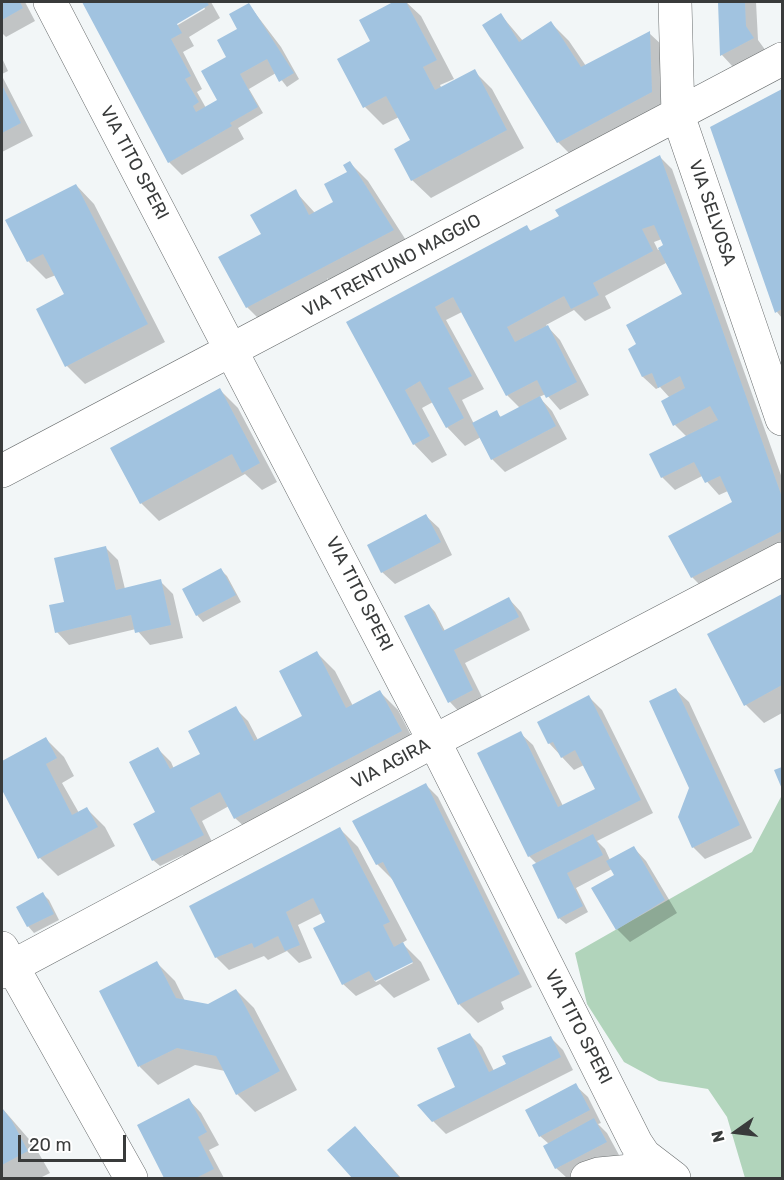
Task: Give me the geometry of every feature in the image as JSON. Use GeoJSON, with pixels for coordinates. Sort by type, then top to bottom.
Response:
{"type":"FeatureCollection","features":[{"type":"Feature","properties":{"kind":"street","name":"VIA TITO SPERI"},"geometry":{"type":"LineString","coordinates":[[50,2],[233,350],[434,741],[636,1168],[674,1179]]}},
{"type":"Feature","properties":{"kind":"street","name":"VIA SELVOSA"},"geometry":{"type":"LineString","coordinates":[[675,2],[678,115],[783,419]]}},
{"type":"Feature","properties":{"kind":"street","name":"VIA TRENTUNO MAGGIO"},"geometry":{"type":"LineString","coordinates":[[2,471],[783,58]]}},
{"type":"Feature","properties":{"kind":"street","name":"VIA AGIRA"},"geometry":{"type":"LineString","coordinates":[[5,962],[783,559]]}},
{"type":"Feature","properties":{"kind":"street"},"geometry":{"type":"LineString","coordinates":[[5,962],[131,1179]]}},
{"type":"Feature","properties":{"kind":"street"},"geometry":{"type":"LineString","coordinates":[[587,1179],[599,1174],[636,1168]]}},
{"type":"Feature","properties":{"kind":"green space"},"geometry":{"type":"Polygon","coordinates":[[[782,795],[782,1178],[745,1178],[727,1117],[708,1089],[659,1081],[624,1062],[587,1004],[575,953],[752,852],[782,795]]]}},
{"type":"Feature","properties":{"kind":"building"},"geometry":{"type":"Polygon","coordinates":[[[2,2],[20,2],[23,8],[2,20],[2,2]]]}},
{"type":"Feature","properties":{"kind":"building"},"geometry":{"type":"Polygon","coordinates":[[[82,2],[207,2],[209,5],[177,24],[182,33],[171,39],[191,76],[185,79],[199,102],[193,106],[196,112],[217,100],[201,71],[226,57],[217,40],[237,29],[229,14],[249,3],[294,73],[279,82],[267,59],[240,74],[258,107],[230,123],[232,126],[168,163],[82,2]]]}},
{"type":"Feature","properties":{"kind":"building"},"geometry":{"type":"Polygon","coordinates":[[[393,2],[406,2],[437,60],[423,67],[435,90],[475,69],[507,130],[411,181],[394,149],[410,140],[386,96],[363,108],[337,59],[370,41],[359,20],[393,2]]]}},
{"type":"Feature","properties":{"kind":"building"},"geometry":{"type":"Polygon","coordinates":[[[718,2],[745,2],[746,26],[754,38],[720,56],[718,2]]]}},
{"type":"Feature","properties":{"kind":"building"},"geometry":{"type":"Polygon","coordinates":[[[501,13],[519,42],[551,21],[581,67],[650,31],[652,92],[557,143],[482,25],[501,13]]]}},
{"type":"Feature","properties":{"kind":"building"},"geometry":{"type":"Polygon","coordinates":[[[2,85],[21,123],[2,133],[2,85]]]}},
{"type":"Feature","properties":{"kind":"building"},"geometry":{"type":"Polygon","coordinates":[[[782,89],[782,309],[775,313],[710,127],[782,89]]]}},
{"type":"Feature","properties":{"kind":"building"},"geometry":{"type":"Polygon","coordinates":[[[660,155],[782,497],[782,531],[691,578],[668,536],[732,502],[720,476],[705,483],[694,462],[661,478],[649,454],[718,420],[710,406],[673,426],[661,401],[685,388],[680,376],[658,388],[652,373],[642,377],[628,349],[636,344],[626,325],[682,294],[658,248],[663,245],[654,225],[642,229],[653,251],[593,283],[599,295],[571,309],[564,296],[507,327],[515,342],[548,325],[577,382],[546,398],[537,380],[506,396],[453,297],[435,307],[472,376],[448,388],[464,418],[446,428],[420,381],[405,390],[430,436],[413,445],[346,322],[527,225],[530,231],[559,216],[555,210],[660,155]]]}},
{"type":"Feature","properties":{"kind":"building"},"geometry":{"type":"Polygon","coordinates":[[[350,161],[394,230],[246,308],[218,257],[261,234],[250,215],[296,189],[309,215],[333,202],[324,184],[347,172],[343,165],[350,161]]]}},
{"type":"Feature","properties":{"kind":"building"},"geometry":{"type":"Polygon","coordinates":[[[76,184],[148,324],[65,367],[36,309],[64,294],[43,254],[27,262],[5,220],[76,184]]]}},
{"type":"Feature","properties":{"kind":"building"},"geometry":{"type":"Polygon","coordinates":[[[220,388],[260,463],[242,473],[232,454],[140,504],[110,448],[220,388]]]}},
{"type":"Feature","properties":{"kind":"building"},"geometry":{"type":"Polygon","coordinates":[[[540,396],[556,426],[491,460],[472,423],[497,410],[500,417],[540,396]]]}},
{"type":"Feature","properties":{"kind":"building"},"geometry":{"type":"Polygon","coordinates":[[[426,514],[441,542],[381,573],[367,545],[426,514]]]}},
{"type":"Feature","properties":{"kind":"building"},"geometry":{"type":"Polygon","coordinates":[[[106,546],[116,590],[161,579],[171,625],[135,633],[131,615],[55,633],[49,605],[64,602],[54,558],[106,546]]]}},
{"type":"Feature","properties":{"kind":"building"},"geometry":{"type":"Polygon","coordinates":[[[221,568],[236,595],[196,616],[182,589],[221,568]]]}},
{"type":"Feature","properties":{"kind":"building"},"geometry":{"type":"Polygon","coordinates":[[[782,594],[782,685],[744,706],[707,634],[782,594]]]}},
{"type":"Feature","properties":{"kind":"building"},"geometry":{"type":"Polygon","coordinates":[[[509,597],[519,617],[454,650],[473,690],[448,703],[404,616],[429,604],[443,631],[509,597]]]}},
{"type":"Feature","properties":{"kind":"building"},"geometry":{"type":"Polygon","coordinates":[[[317,651],[346,708],[380,690],[402,731],[234,819],[220,792],[190,808],[204,835],[152,861],[133,824],[155,812],[129,762],[158,747],[170,769],[200,754],[188,731],[236,706],[254,741],[302,716],[279,671],[317,651]]]}},
{"type":"Feature","properties":{"kind":"building"},"geometry":{"type":"Polygon","coordinates":[[[676,688],[740,825],[692,848],[678,817],[689,788],[649,701],[676,688]]]}},
{"type":"Feature","properties":{"kind":"building"},"geometry":{"type":"Polygon","coordinates":[[[589,695],[641,800],[528,857],[477,753],[521,731],[558,807],[595,789],[575,750],[561,758],[553,742],[548,744],[537,722],[589,695]]]}},
{"type":"Feature","properties":{"kind":"building"},"geometry":{"type":"Polygon","coordinates":[[[46,737],[57,758],[46,764],[72,815],[87,807],[98,827],[38,859],[2,790],[2,761],[46,737]]]}},
{"type":"Feature","properties":{"kind":"building"},"geometry":{"type":"Polygon","coordinates":[[[782,767],[782,789],[774,770],[782,767]]]}},
{"type":"Feature","properties":{"kind":"building"},"geometry":{"type":"Polygon","coordinates":[[[426,783],[520,974],[458,1005],[383,862],[376,865],[352,821],[426,783]]]}},
{"type":"Feature","properties":{"kind":"building"},"geometry":{"type":"Polygon","coordinates":[[[340,827],[390,922],[383,925],[394,947],[403,942],[413,962],[375,981],[369,971],[342,985],[313,928],[325,922],[313,898],[286,912],[300,945],[285,951],[278,936],[254,948],[252,943],[215,958],[189,906],[340,827]]]}},
{"type":"Feature","properties":{"kind":"building"},"geometry":{"type":"Polygon","coordinates":[[[593,834],[603,855],[567,873],[583,906],[558,919],[532,865],[593,834]]]}},
{"type":"Feature","properties":{"kind":"building"},"geometry":{"type":"Polygon","coordinates":[[[634,846],[665,900],[616,930],[591,888],[614,875],[606,861],[634,846]]]}},
{"type":"Feature","properties":{"kind":"building"},"geometry":{"type":"Polygon","coordinates":[[[43,892],[54,914],[27,927],[16,907],[43,892]]]}},
{"type":"Feature","properties":{"kind":"building"},"geometry":{"type":"Polygon","coordinates":[[[157,961],[176,998],[208,1004],[236,989],[280,1071],[236,1095],[216,1056],[177,1048],[138,1067],[99,991],[157,961]]]}},
{"type":"Feature","properties":{"kind":"building"},"geometry":{"type":"Polygon","coordinates":[[[470,1033],[489,1072],[506,1064],[502,1056],[551,1036],[561,1057],[432,1122],[417,1105],[455,1087],[437,1048],[470,1033]]]}},
{"type":"Feature","properties":{"kind":"building"},"geometry":{"type":"Polygon","coordinates":[[[576,1083],[590,1110],[539,1137],[525,1110],[576,1083]]]}},
{"type":"Feature","properties":{"kind":"building"},"geometry":{"type":"Polygon","coordinates":[[[189,1098],[207,1132],[198,1137],[214,1169],[196,1178],[164,1178],[137,1125],[189,1098]]]}},
{"type":"Feature","properties":{"kind":"building"},"geometry":{"type":"Polygon","coordinates":[[[2,1108],[12,1121],[28,1151],[2,1165],[2,1108]]]}},
{"type":"Feature","properties":{"kind":"building"},"geometry":{"type":"Polygon","coordinates":[[[594,1118],[607,1142],[555,1169],[543,1146],[594,1118]]]}},
{"type":"Feature","properties":{"kind":"building"},"geometry":{"type":"Polygon","coordinates":[[[355,1126],[400,1178],[352,1178],[327,1150],[355,1126]]]}}]}
